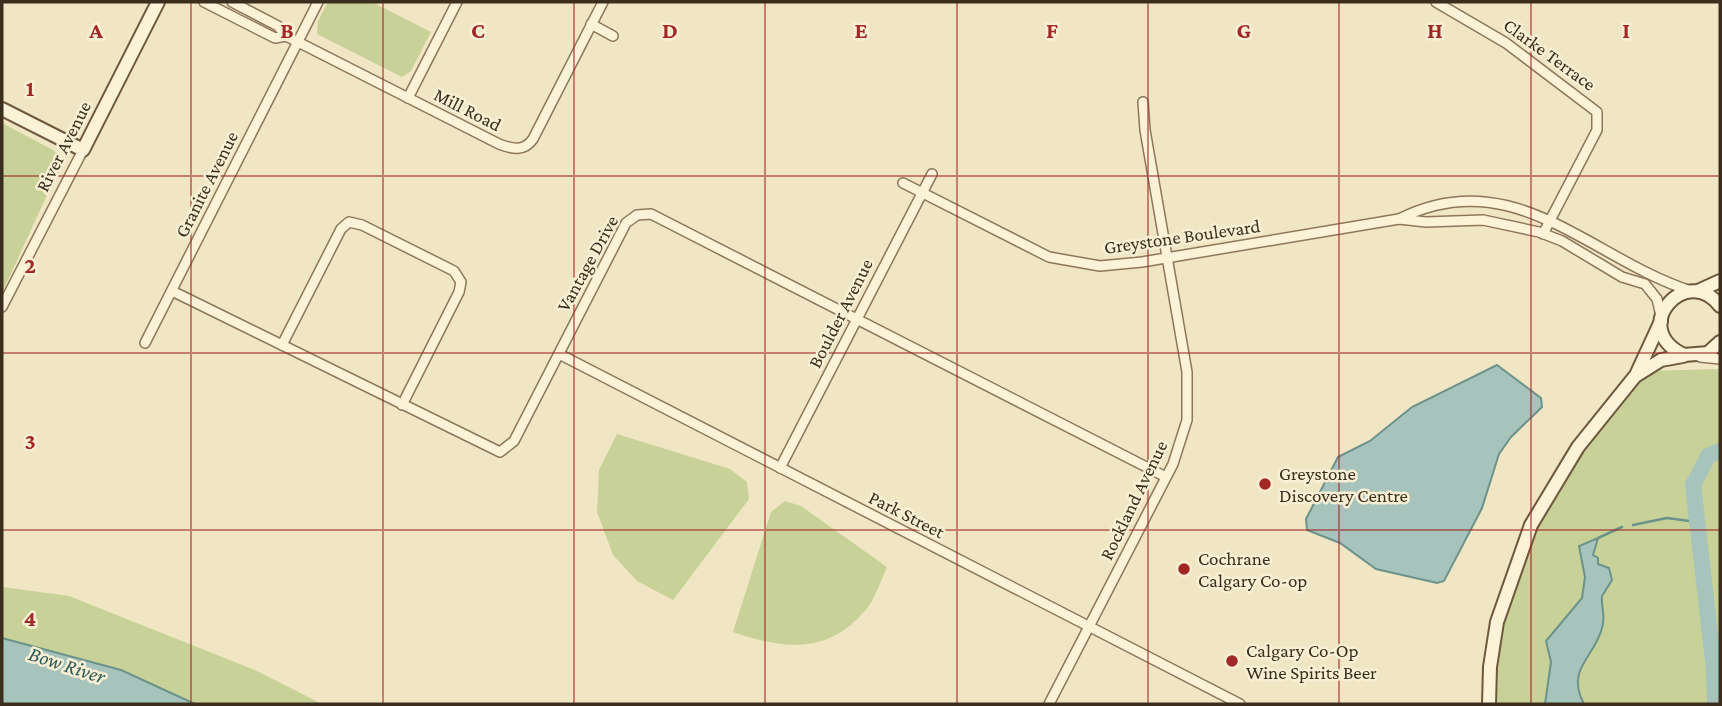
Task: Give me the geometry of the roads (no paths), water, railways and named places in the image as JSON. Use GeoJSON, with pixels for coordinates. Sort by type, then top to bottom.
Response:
{"type":"FeatureCollection","features":[{"type":"Feature","properties":{"kind":"main road","name":"River Avenue"},"geometry":{"type":"LineString","coordinates":[[83,150],[158,2]]}},
{"type":"Feature","properties":{"kind":"main road"},"geometry":{"type":"LineString","coordinates":[[2,109],[83,150]]}},
{"type":"Feature","properties":{"kind":"main road"},"geometry":{"type":"LineString","coordinates":[[1497,704],[1490,698],[1490,667],[1497,622],[1527,534],[1577,447],[1636,375],[1672,298],[1720,282]]}},
{"type":"Feature","properties":{"kind":"main road"},"geometry":{"type":"LineString","coordinates":[[1695,291],[1708,294],[1720,306]]}},
{"type":"Feature","properties":{"kind":"main road"},"geometry":{"type":"LineString","coordinates":[[1661,319],[1666,343],[1691,356]]}},
{"type":"Feature","properties":{"kind":"main road"},"geometry":{"type":"LineString","coordinates":[[1636,375],[1661,360],[1708,353],[1720,342]]}},
{"type":"Feature","properties":{"kind":"street","name":"Mill Road"},"geometry":{"type":"LineString","coordinates":[[204,2],[275,38],[286,36]]}},
{"type":"Feature","properties":{"kind":"street","name":"Mill Road"},"geometry":{"type":"LineString","coordinates":[[232,2],[278,26],[286,36],[499,144],[523,148],[533,139],[603,2]]}},
{"type":"Feature","properties":{"kind":"street","name":"Granite Avenue"},"geometry":{"type":"LineString","coordinates":[[145,343],[318,2]]}},
{"type":"Feature","properties":{"kind":"street"},"geometry":{"type":"LineString","coordinates":[[408,98],[457,2]]}},
{"type":"Feature","properties":{"kind":"street","name":"Clarke Terrace"},"geometry":{"type":"LineString","coordinates":[[1436,2],[1517,50],[1597,112],[1597,130],[1543,234]]}},
{"type":"Feature","properties":{"kind":"street"},"geometry":{"type":"LineString","coordinates":[[591,24],[613,36]]}},
{"type":"Feature","properties":{"kind":"street"},"geometry":{"type":"LineString","coordinates":[[1143,102],[1143,121],[1168,258]]}},
{"type":"Feature","properties":{"kind":"street","name":"River Avenue"},"geometry":{"type":"LineString","coordinates":[[2,307],[83,150]]}},
{"type":"Feature","properties":{"kind":"street","name":"Boulder Avenue"},"geometry":{"type":"LineString","coordinates":[[780,468],[932,173]]}},
{"type":"Feature","properties":{"kind":"street","name":"Greystone Boulevard"},"geometry":{"type":"LineString","coordinates":[[903,183],[1034,250],[1061,261],[1100,266],[1168,258],[1399,219],[1426,222],[1483,220],[1543,234],[1622,276],[1645,284],[1657,299],[1661,319]]}},
{"type":"Feature","properties":{"kind":"street","name":"Greystone Boulevard"},"geometry":{"type":"LineString","coordinates":[[1399,219],[1425,206],[1469,203],[1509,207],[1550,219],[1585,236],[1641,271],[1695,291]]}},
{"type":"Feature","properties":{"kind":"street","name":"Vantage Drive"},"geometry":{"type":"LineString","coordinates":[[172,291],[491,449],[505,450],[514,441],[626,223],[643,213],[660,217],[1166,477]]}},
{"type":"Feature","properties":{"kind":"street"},"geometry":{"type":"LineString","coordinates":[[282,345],[345,224],[356,222],[454,271],[461,282],[459,292],[402,405]]}},
{"type":"Feature","properties":{"kind":"street","name":"Rockland Avenue"},"geometry":{"type":"LineString","coordinates":[[1049,704],[1166,477],[1184,434],[1189,394],[1168,258]]}},
{"type":"Feature","properties":{"kind":"street","name":"Park Street"},"geometry":{"type":"LineString","coordinates":[[558,354],[1240,704]]}},
{"type":"Feature","properties":{"kind":"street"},"geometry":{"type":"LineString","coordinates":[[1691,356],[1720,359]]}},
{"type":"Feature","properties":{"kind":"water"},"geometry":{"type":"Polygon","coordinates":[[[1497,365],[1541,398],[1542,407],[1511,437],[1499,454],[1482,508],[1444,581],[1437,583],[1376,569],[1340,543],[1307,530],[1306,519],[1338,457],[1370,441],[1412,407],[1497,365]]]}},
{"type":"Feature","properties":{"kind":"water"},"geometry":{"type":"Polygon","coordinates":[[[1598,538],[1593,555],[1598,558],[1598,564],[1609,568],[1612,580],[1602,596],[1602,628],[1580,672],[1579,692],[1584,704],[1545,704],[1551,662],[1546,641],[1582,598],[1585,577],[1579,546],[1598,538]]]}},
{"type":"Feature","properties":{"kind":"water","name":"Bow River"},"geometry":{"type":"Polygon","coordinates":[[[2,638],[121,670],[195,704],[2,704],[2,638]]]}},
{"type":"Feature","properties":{"kind":"waterway"},"geometry":{"type":"LineString","coordinates":[[1715,704],[1714,670],[1693,485],[1708,456],[1720,451]]}},
{"type":"Feature","properties":{"kind":"waterway"},"geometry":{"type":"LineString","coordinates":[[1633,525],[1667,518],[1697,522]]}},
{"type":"Feature","properties":{"kind":"waterway"},"geometry":{"type":"LineString","coordinates":[[1598,538],[1622,527]]}},
{"type":"Feature","properties":{"kind":"place","name":"Greystone Discovery Centre"},"geometry":{"type":"Point","coordinates":[1265,484]}},
{"type":"Feature","properties":{"kind":"place","name":"Cochrane Calgary Co-op"},"geometry":{"type":"Point","coordinates":[1184,569]}},
{"type":"Feature","properties":{"kind":"place","name":"Calgary Co-Op Wine Spirits Beer"},"geometry":{"type":"Point","coordinates":[1232,661]}}]}
